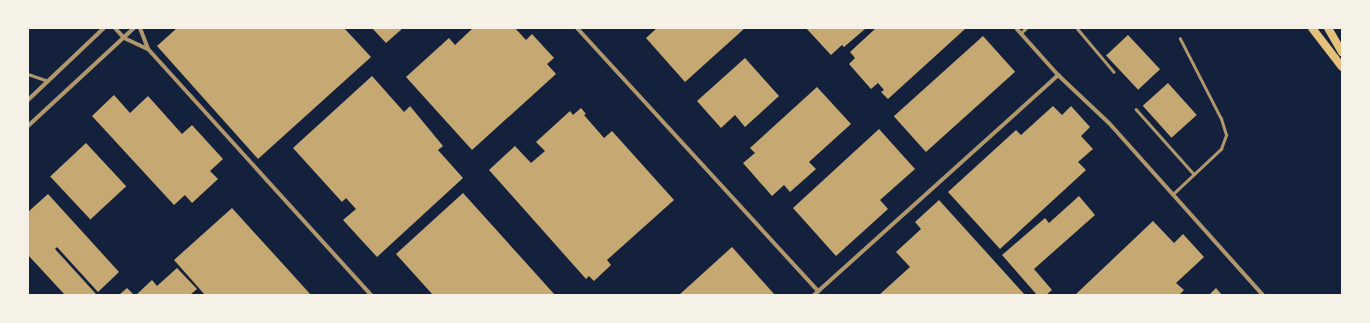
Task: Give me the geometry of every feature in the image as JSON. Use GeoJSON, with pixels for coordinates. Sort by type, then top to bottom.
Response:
{"type":"FeatureCollection","features":[{"type":"Feature","properties":{"kind":"highway"},"geometry":{"type":"LineString","coordinates":[[1312,28],[1342,67]]}},
{"type":"Feature","properties":{"kind":"highway"},"geometry":{"type":"LineString","coordinates":[[1328,28],[1342,52]]}},
{"type":"Feature","properties":{"kind":"street"},"geometry":{"type":"LineString","coordinates":[[28,100],[104,28]]}},
{"type":"Feature","properties":{"kind":"street"},"geometry":{"type":"LineString","coordinates":[[115,28],[124,38],[148,48]]}},
{"type":"Feature","properties":{"kind":"street"},"geometry":{"type":"LineString","coordinates":[[28,126],[134,28]]}},
{"type":"Feature","properties":{"kind":"street"},"geometry":{"type":"LineString","coordinates":[[140,28],[148,48],[371,295]]}},
{"type":"Feature","properties":{"kind":"street"},"geometry":{"type":"LineString","coordinates":[[577,28],[818,291]]}},
{"type":"Feature","properties":{"kind":"street"},"geometry":{"type":"LineString","coordinates":[[1016,28],[1058,75],[1109,123],[1263,295]]}},
{"type":"Feature","properties":{"kind":"street"},"geometry":{"type":"LineString","coordinates":[[814,295],[1058,75]]}},
{"type":"Feature","properties":{"kind":"lane"},"geometry":{"type":"LineString","coordinates":[[1020,33],[1026,28]]}},
{"type":"Feature","properties":{"kind":"lane"},"geometry":{"type":"LineString","coordinates":[[1077,28],[1114,72]]}},
{"type":"Feature","properties":{"kind":"lane"},"geometry":{"type":"LineString","coordinates":[[1173,194],[1221,149],[1226,135],[1221,119],[1180,40]]}},
{"type":"Feature","properties":{"kind":"lane"},"geometry":{"type":"LineString","coordinates":[[28,74],[48,81]]}},
{"type":"Feature","properties":{"kind":"lane"},"geometry":{"type":"LineString","coordinates":[[1136,109],[1194,174]]}},
{"type":"Feature","properties":{"kind":"building"},"geometry":{"type":"Polygon","coordinates":[[[177,28],[344,28],[371,57],[258,159],[157,46],[177,28]]]}},
{"type":"Feature","properties":{"kind":"building"},"geometry":{"type":"Polygon","coordinates":[[[372,28],[403,28],[386,43],[372,28]]]}},
{"type":"Feature","properties":{"kind":"building"},"geometry":{"type":"Polygon","coordinates":[[[473,28],[515,28],[526,40],[532,34],[554,58],[547,64],[556,74],[472,150],[406,77],[449,38],[455,45],[473,28]]]}},
{"type":"Feature","properties":{"kind":"building"},"geometry":{"type":"Polygon","coordinates":[[[657,28],[745,28],[685,82],[646,38],[657,28]]]}},
{"type":"Feature","properties":{"kind":"building"},"geometry":{"type":"Polygon","coordinates":[[[806,28],[865,29],[844,47],[842,45],[831,55],[806,28]]]}},
{"type":"Feature","properties":{"kind":"building"},"geometry":{"type":"Polygon","coordinates":[[[876,28],[965,29],[888,99],[881,92],[884,90],[878,83],[871,89],[849,64],[855,58],[850,52],[876,28]]]}},
{"type":"Feature","properties":{"kind":"building"},"geometry":{"type":"Polygon","coordinates":[[[1128,35],[1160,69],[1138,90],[1106,55],[1128,35]]]}},
{"type":"Feature","properties":{"kind":"building"},"geometry":{"type":"Polygon","coordinates":[[[983,36],[1015,72],[926,152],[894,116],[983,36]]]}},
{"type":"Feature","properties":{"kind":"building"},"geometry":{"type":"Polygon","coordinates":[[[745,58],[779,96],[745,127],[735,115],[721,128],[697,101],[745,58]]]}},
{"type":"Feature","properties":{"kind":"building"},"geometry":{"type":"Polygon","coordinates":[[[372,76],[404,112],[410,106],[443,146],[438,150],[463,178],[377,257],[343,220],[356,209],[346,198],[342,202],[293,148],[372,76]]]}},
{"type":"Feature","properties":{"kind":"building"},"geometry":{"type":"Polygon","coordinates":[[[1168,83],[1197,115],[1172,138],[1143,106],[1168,83]]]}},
{"type":"Feature","properties":{"kind":"building"},"geometry":{"type":"Polygon","coordinates":[[[817,87],[851,124],[809,162],[816,169],[790,192],[784,185],[772,196],[743,163],[755,153],[750,148],[817,87]]]}},
{"type":"Feature","properties":{"kind":"building"},"geometry":{"type":"Polygon","coordinates":[[[114,95],[130,113],[148,96],[182,134],[192,125],[223,159],[210,171],[218,179],[192,203],[185,195],[174,205],[92,116],[114,95]]]}},
{"type":"Feature","properties":{"kind":"building"},"geometry":{"type":"Polygon","coordinates":[[[1053,106],[1062,115],[1071,106],[1090,127],[1081,136],[1093,149],[1078,162],[1086,170],[1000,249],[948,192],[1016,130],[1021,135],[1053,106]]]}},
{"type":"Feature","properties":{"kind":"building"},"geometry":{"type":"Polygon","coordinates":[[[581,108],[586,114],[584,115],[604,138],[612,131],[674,200],[607,260],[611,265],[594,281],[589,276],[586,279],[489,170],[515,146],[531,163],[545,151],[536,142],[570,111],[573,115],[581,108]]]}},
{"type":"Feature","properties":{"kind":"building"},"geometry":{"type":"Polygon","coordinates":[[[879,129],[915,169],[880,200],[888,209],[836,256],[793,208],[879,129]]]}},
{"type":"Feature","properties":{"kind":"building"},"geometry":{"type":"Polygon","coordinates":[[[86,143],[126,186],[90,220],[50,176],[86,143]]]}},
{"type":"Feature","properties":{"kind":"building"},"geometry":{"type":"Polygon","coordinates":[[[463,193],[555,295],[433,295],[396,254],[463,193]]]}},
{"type":"Feature","properties":{"kind":"building"},"geometry":{"type":"Polygon","coordinates":[[[48,194],[119,272],[98,292],[57,247],[55,249],[96,294],[94,295],[65,295],[28,255],[28,212],[48,194]]]}},
{"type":"Feature","properties":{"kind":"building"},"geometry":{"type":"Polygon","coordinates":[[[1079,196],[1095,215],[1034,269],[1052,290],[1046,295],[1037,295],[1002,255],[1045,218],[1049,223],[1079,196]]]}},
{"type":"Feature","properties":{"kind":"building"},"geometry":{"type":"Polygon","coordinates":[[[939,200],[1025,295],[879,295],[910,267],[896,252],[921,229],[915,222],[939,200]]]}},
{"type":"Feature","properties":{"kind":"building"},"geometry":{"type":"Polygon","coordinates":[[[232,208],[311,295],[205,295],[174,260],[232,208]]]}},
{"type":"Feature","properties":{"kind":"building"},"geometry":{"type":"Polygon","coordinates":[[[1153,221],[1174,243],[1183,234],[1204,257],[1176,283],[1184,290],[1179,295],[1075,295],[1153,221]]]}},
{"type":"Feature","properties":{"kind":"building"},"geometry":{"type":"Polygon","coordinates":[[[732,247],[775,295],[679,295],[732,247]]]}},
{"type":"Feature","properties":{"kind":"building"},"geometry":{"type":"Polygon","coordinates":[[[177,268],[197,289],[190,295],[136,295],[152,280],[157,286],[177,268]]]}},
{"type":"Feature","properties":{"kind":"building"},"geometry":{"type":"Polygon","coordinates":[[[127,288],[134,295],[119,295],[127,288]]]}},
{"type":"Feature","properties":{"kind":"building"},"geometry":{"type":"Polygon","coordinates":[[[1216,288],[1222,295],[1209,295],[1216,288]]]}}]}
